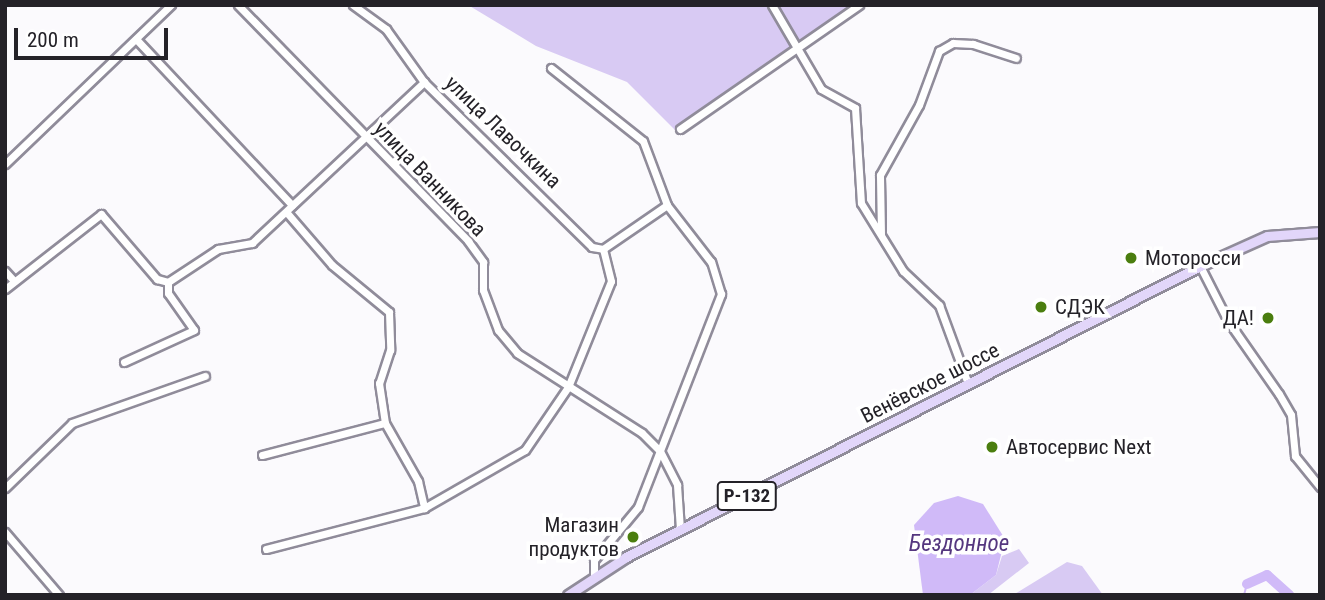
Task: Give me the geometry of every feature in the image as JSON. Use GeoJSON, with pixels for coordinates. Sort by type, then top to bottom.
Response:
{"type":"FeatureCollection","features":[{"type":"Feature","properties":{"kind":"main road","name":"Венёвское шоссе"},"geometry":{"type":"LineString","coordinates":[[568,595],[594,576],[680,529],[1200,266],[1267,236],[1320,232]]}},
{"type":"Feature","properties":{"kind":"street"},"geometry":{"type":"LineString","coordinates":[[5,164],[171,5]]}},
{"type":"Feature","properties":{"kind":"street","name":"улица Ванникова"},"geometry":{"type":"LineString","coordinates":[[239,5],[484,262],[483,290],[498,330],[517,353],[660,451]]}},
{"type":"Feature","properties":{"kind":"street","name":"улица Лавочкина"},"geometry":{"type":"LineString","coordinates":[[353,5],[386,29],[425,82],[592,247],[603,249]]}},
{"type":"Feature","properties":{"kind":"street"},"geometry":{"type":"LineString","coordinates":[[772,5],[800,46],[821,89],[855,108],[860,203],[903,271],[939,305],[968,384]]}},
{"type":"Feature","properties":{"kind":"street"},"geometry":{"type":"LineString","coordinates":[[680,130],[859,5]]}},
{"type":"Feature","properties":{"kind":"street"},"geometry":{"type":"LineString","coordinates":[[136,39],[292,205]]}},
{"type":"Feature","properties":{"kind":"street"},"geometry":{"type":"LineString","coordinates":[[882,238],[880,175],[919,104],[939,51],[953,43],[973,44],[1016,58]]}},
{"type":"Feature","properties":{"kind":"street"},"geometry":{"type":"LineString","coordinates":[[551,68],[643,141],[667,205],[711,262],[721,294],[631,518],[594,560],[594,576]]}},
{"type":"Feature","properties":{"kind":"street"},"geometry":{"type":"LineString","coordinates":[[5,289],[101,214],[157,279],[168,282],[218,249],[253,243],[288,214],[292,205],[425,82]]}},
{"type":"Feature","properties":{"kind":"street"},"geometry":{"type":"LineString","coordinates":[[267,549],[424,508],[525,450],[568,387],[611,281],[603,249],[667,205]]}},
{"type":"Feature","properties":{"kind":"street"},"geometry":{"type":"LineString","coordinates":[[288,214],[332,265],[389,312],[390,350],[379,383],[385,423],[418,481],[424,508]]}},
{"type":"Feature","properties":{"kind":"street"},"geometry":{"type":"LineString","coordinates":[[1200,266],[1228,321],[1291,415],[1295,456],[1320,487]]}},
{"type":"Feature","properties":{"kind":"street"},"geometry":{"type":"LineString","coordinates":[[5,271],[14,282]]}},
{"type":"Feature","properties":{"kind":"street"},"geometry":{"type":"LineString","coordinates":[[124,362],[194,330],[168,293],[168,282]]}},
{"type":"Feature","properties":{"kind":"street"},"geometry":{"type":"LineString","coordinates":[[5,488],[72,423],[205,376]]}},
{"type":"Feature","properties":{"kind":"street"},"geometry":{"type":"LineString","coordinates":[[262,455],[385,423]]}},
{"type":"Feature","properties":{"kind":"street"},"geometry":{"type":"LineString","coordinates":[[660,451],[677,485],[680,529]]}},
{"type":"Feature","properties":{"kind":"street"},"geometry":{"type":"LineString","coordinates":[[5,532],[60,595]]}},
{"type":"Feature","properties":{"kind":"shaded area"},"geometry":{"type":"Polygon","coordinates":[[[468,5],[866,5],[678,133],[627,82],[536,46],[468,5]]]}},
{"type":"Feature","properties":{"kind":"shaded area"},"geometry":{"type":"Polygon","coordinates":[[[1019,549],[1029,563],[988,595],[970,595],[996,575],[1002,556],[1019,549]]]}},
{"type":"Feature","properties":{"kind":"shaded area"},"geometry":{"type":"Polygon","coordinates":[[[1067,562],[1082,566],[1103,595],[1013,595],[1067,562]]]}},
{"type":"Feature","properties":{"kind":"water","name":"Бездонное"},"geometry":{"type":"Polygon","coordinates":[[[958,496],[983,504],[1005,539],[996,575],[970,595],[923,595],[914,525],[934,503],[958,496]]]}},
{"type":"Feature","properties":{"kind":"waterway"},"geometry":{"type":"LineString","coordinates":[[1247,584],[1267,575],[1289,595]]}},
{"type":"Feature","properties":{"kind":"waterway"},"geometry":{"type":"LineString","coordinates":[[1244,595],[1247,584]]}},
{"type":"Feature","properties":{"kind":"place","name":"Моторосси"},"geometry":{"type":"Point","coordinates":[1131,258]}},
{"type":"Feature","properties":{"kind":"place","name":"СДЭК"},"geometry":{"type":"Point","coordinates":[1041,307]}},
{"type":"Feature","properties":{"kind":"place","name":"ДА!"},"geometry":{"type":"Point","coordinates":[1268,318]}},
{"type":"Feature","properties":{"kind":"place","name":"Автосервис Next"},"geometry":{"type":"Point","coordinates":[992,447]}},
{"type":"Feature","properties":{"kind":"place","name":"Магазин продуктов"},"geometry":{"type":"Point","coordinates":[633,537]}}]}
